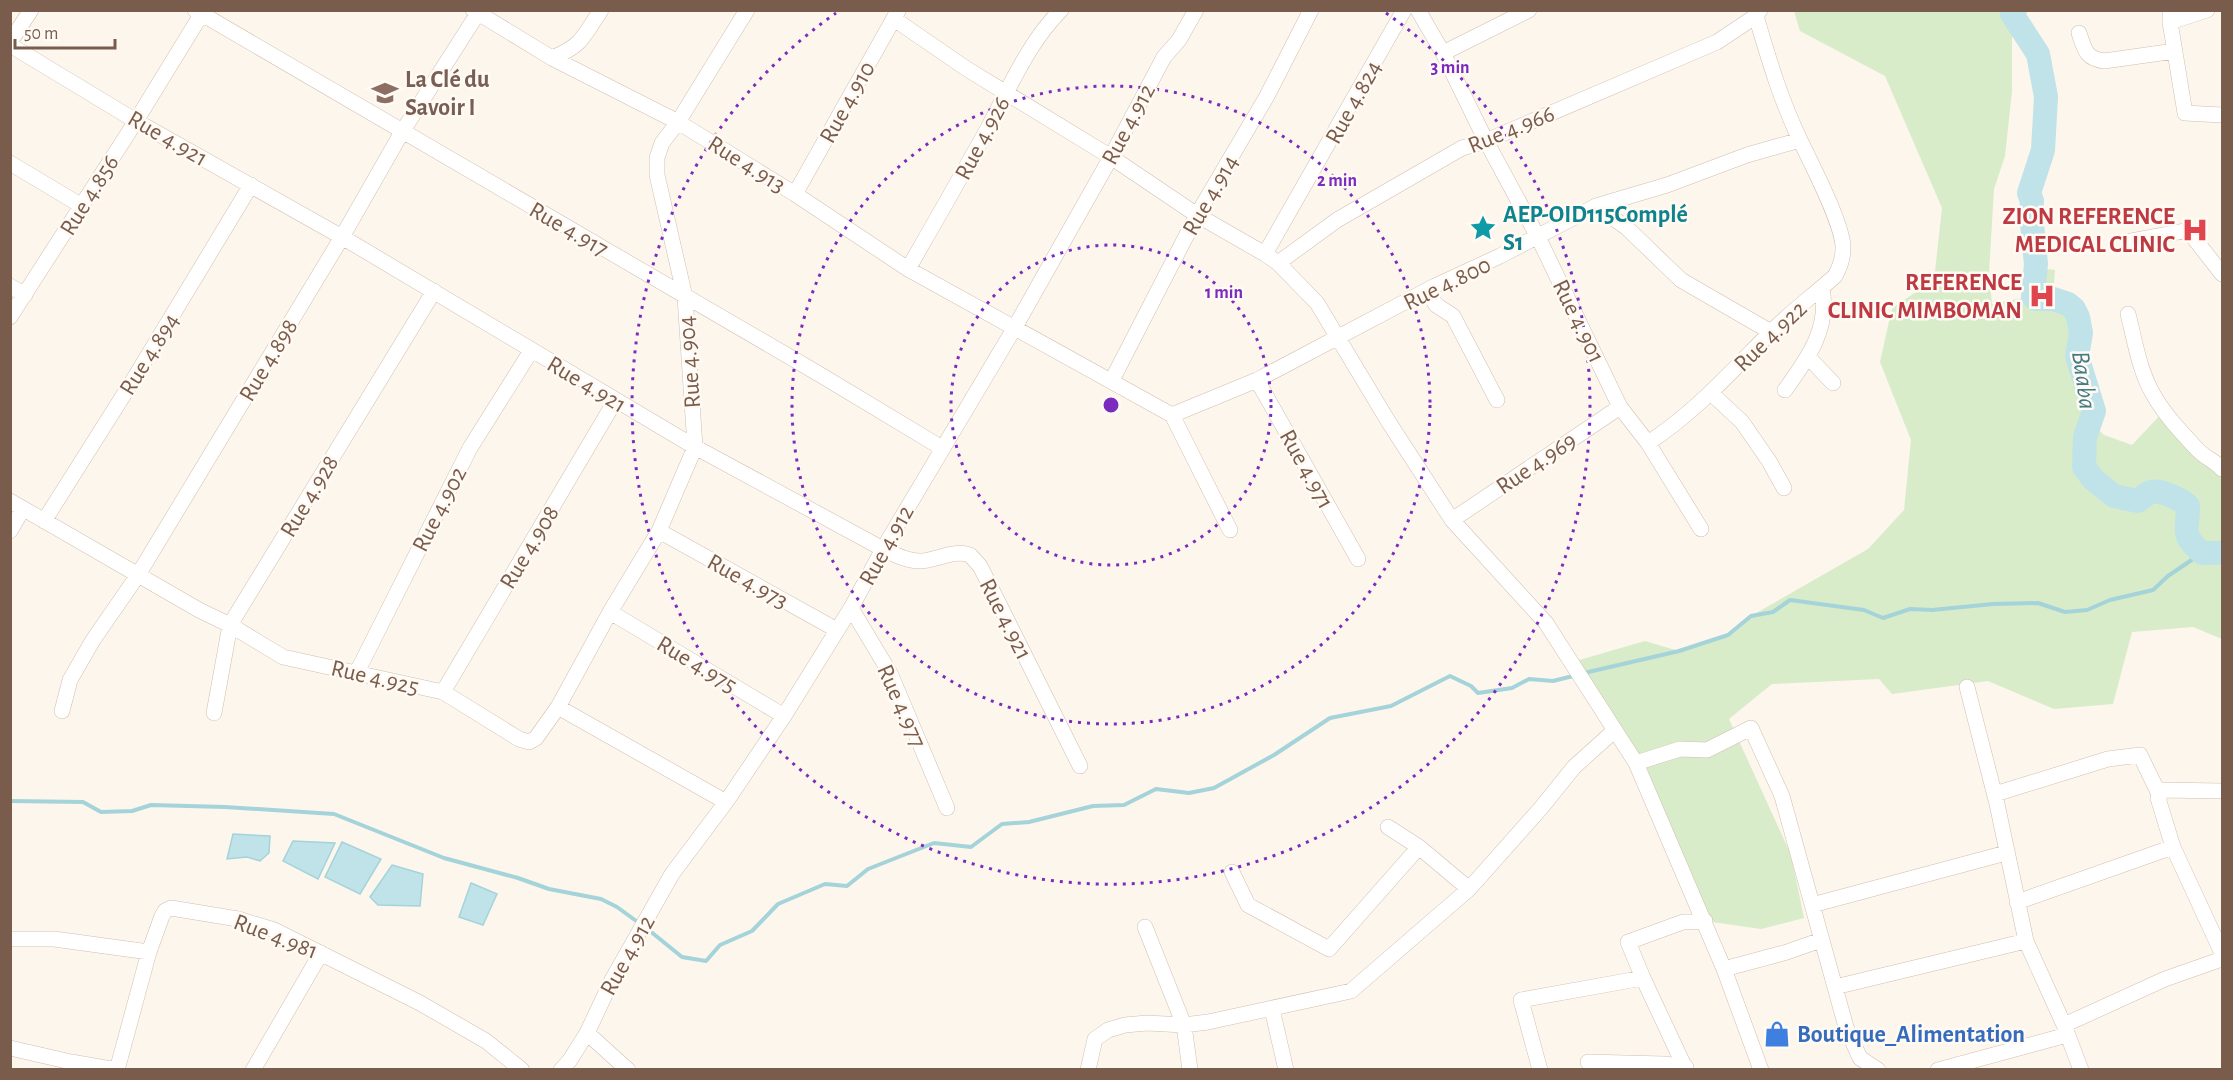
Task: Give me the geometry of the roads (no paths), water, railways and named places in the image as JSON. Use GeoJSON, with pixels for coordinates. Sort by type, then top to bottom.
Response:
{"type":"FeatureCollection","features":[{"type":"Feature","properties":{"kind":"street"},"geometry":{"type":"LineString","coordinates":[[10,44],[31,10]]}},
{"type":"Feature","properties":{"kind":"street"},"geometry":{"type":"LineString","coordinates":[[552,58],[572,50],[579,44],[601,10]]}},
{"type":"Feature","properties":{"kind":"street","name":"Rue 4.904"},"geometry":{"type":"LineString","coordinates":[[558,707],[610,612],[659,531],[695,447],[685,297],[657,175],[657,158],[662,143],[678,122],[747,10]]}},
{"type":"Feature","properties":{"kind":"street","name":"Rue 4.926"},"geometry":{"type":"LineString","coordinates":[[909,269],[1022,62],[1048,23],[1061,10]]}},
{"type":"Feature","properties":{"kind":"street","name":"Rue 4.912"},"geometry":{"type":"LineString","coordinates":[[561,1070],[587,1033],[612,980],[672,874],[726,802],[784,716],[851,608],[883,549],[1015,327],[1111,157],[1164,57],[1179,40],[1196,10]]}},
{"type":"Feature","properties":{"kind":"street","name":"Rue 4.914"},"geometry":{"type":"LineString","coordinates":[[1112,380],[1197,215],[1267,96],[1311,10]]}},
{"type":"Feature","properties":{"kind":"street","name":"Rue 4.824"},"geometry":{"type":"LineString","coordinates":[[1271,259],[1404,10]]}},
{"type":"Feature","properties":{"kind":"street","name":"Rue 4.901"},"geometry":{"type":"LineString","coordinates":[[1418,10],[1443,53],[1486,141],[1538,237],[1620,406],[1648,443],[1701,529]]}},
{"type":"Feature","properties":{"kind":"street"},"geometry":{"type":"LineString","coordinates":[[1443,53],[1529,10]]}},
{"type":"Feature","properties":{"kind":"street"},"geometry":{"type":"LineString","coordinates":[[2207,10],[2170,16],[2175,51],[2185,113],[2223,115]]}},
{"type":"Feature","properties":{"kind":"street","name":"Rue 4.917"},"geometry":{"type":"LineString","coordinates":[[200,12],[942,448]]}},
{"type":"Feature","properties":{"kind":"street","name":"Rue 4.856"},"geometry":{"type":"LineString","coordinates":[[10,316],[136,121],[200,12]]}},
{"type":"Feature","properties":{"kind":"street","name":"Rue 4.913"},"geometry":{"type":"LineString","coordinates":[[477,12],[552,58],[678,122],[795,194],[909,269],[1015,327]]}},
{"type":"Feature","properties":{"kind":"street","name":"Rue 4.898"},"geometry":{"type":"LineString","coordinates":[[62,711],[70,680],[93,640],[138,575],[342,237],[402,132],[477,12]]}},
{"type":"Feature","properties":{"kind":"street"},"geometry":{"type":"LineString","coordinates":[[1758,13],[1782,101],[1800,140]]}},
{"type":"Feature","properties":{"kind":"street","name":"Rue 4.966"},"geometry":{"type":"LineString","coordinates":[[1271,259],[1462,148],[1486,141],[1717,42],[1758,13]]}},
{"type":"Feature","properties":{"kind":"street"},"geometry":{"type":"LineString","coordinates":[[896,15],[1006,94],[1111,157],[1197,215],[1271,259],[1317,303],[1452,520],[1546,623],[1636,763],[1705,921],[1761,1070]]}},
{"type":"Feature","properties":{"kind":"street","name":"Rue 4.910"},"geometry":{"type":"LineString","coordinates":[[795,194],[896,15]]}},
{"type":"Feature","properties":{"kind":"street"},"geometry":{"type":"LineString","coordinates":[[2079,33],[2086,52],[2093,59],[2104,61],[2175,51]]}},
{"type":"Feature","properties":{"kind":"street","name":"Rue 4.921"},"geometry":{"type":"LineString","coordinates":[[10,44],[136,121],[434,291],[615,401],[883,549],[917,561],[955,553],[970,555],[980,566],[1080,766]]}},
{"type":"Feature","properties":{"kind":"street","name":"Rue 4.800"},"geometry":{"type":"LineString","coordinates":[[1172,415],[1257,380],[1596,206],[1667,185],[1747,154],[1800,140]]}},
{"type":"Feature","properties":{"kind":"street","name":"Rue 4.922"},"geometry":{"type":"LineString","coordinates":[[1648,443],[1671,429],[1711,393],[1771,332],[1835,276],[1844,248],[1840,229],[1800,140]]}},
{"type":"Feature","properties":{"kind":"street"},"geometry":{"type":"LineString","coordinates":[[10,163],[82,206]]}},
{"type":"Feature","properties":{"kind":"street","name":"Rue 4.894"},"geometry":{"type":"LineString","coordinates":[[44,521],[251,186]]}},
{"type":"Feature","properties":{"kind":"street"},"geometry":{"type":"LineString","coordinates":[[1596,206],[1627,228],[1681,280],[1771,332]]}},
{"type":"Feature","properties":{"kind":"street"},"geometry":{"type":"LineString","coordinates":[[2130,241],[2184,231],[2190,233],[2223,274]]}},
{"type":"Feature","properties":{"kind":"street"},"geometry":{"type":"LineString","coordinates":[[10,286],[25,295]]}},
{"type":"Feature","properties":{"kind":"street"},"geometry":{"type":"LineString","coordinates":[[1785,390],[1809,358],[1821,332],[1824,299],[1822,288]]}},
{"type":"Feature","properties":{"kind":"street","name":"Rue 4.928"},"geometry":{"type":"LineString","coordinates":[[214,713],[230,625],[434,291]]}},
{"type":"Feature","properties":{"kind":"street"},"geometry":{"type":"LineString","coordinates":[[1428,291],[1436,305],[1453,316],[1497,400]]}},
{"type":"Feature","properties":{"kind":"street"},"geometry":{"type":"LineString","coordinates":[[2128,314],[2144,374],[2152,394],[2199,452],[2220,460]]}},
{"type":"Feature","properties":{"kind":"street"},"geometry":{"type":"LineString","coordinates":[[1015,327],[1172,415],[1230,530]]}},
{"type":"Feature","properties":{"kind":"street","name":"Rue 4.902"},"geometry":{"type":"LineString","coordinates":[[357,672],[470,448],[531,351]]}},
{"type":"Feature","properties":{"kind":"street"},"geometry":{"type":"LineString","coordinates":[[1809,358],[1833,383]]}},
{"type":"Feature","properties":{"kind":"street","name":"Rue 4.971"},"geometry":{"type":"LineString","coordinates":[[1257,380],[1358,559]]}},
{"type":"Feature","properties":{"kind":"street"},"geometry":{"type":"LineString","coordinates":[[1711,393],[1742,422],[1769,461],[1784,488]]}},
{"type":"Feature","properties":{"kind":"street","name":"Rue 4.908"},"geometry":{"type":"LineString","coordinates":[[443,693],[615,401]]}},
{"type":"Feature","properties":{"kind":"street","name":"Rue 4.969"},"geometry":{"type":"LineString","coordinates":[[1452,520],[1620,406]]}},
{"type":"Feature","properties":{"kind":"street"},"geometry":{"type":"LineString","coordinates":[[10,531],[17,505]]}},
{"type":"Feature","properties":{"kind":"street","name":"Rue 4.925"},"geometry":{"type":"LineString","coordinates":[[17,505],[283,657],[443,693],[519,739],[529,742],[536,738],[558,707]]}},
{"type":"Feature","properties":{"kind":"street","name":"Rue 4.973"},"geometry":{"type":"LineString","coordinates":[[659,531],[837,630]]}},
{"type":"Feature","properties":{"kind":"street","name":"Rue 4.977"},"geometry":{"type":"LineString","coordinates":[[851,608],[890,674],[946,808]]}},
{"type":"Feature","properties":{"kind":"street","name":"Rue 4.975"},"geometry":{"type":"LineString","coordinates":[[610,612],[784,716]]}},
{"type":"Feature","properties":{"kind":"street"},"geometry":{"type":"LineString","coordinates":[[1967,687],[1995,794],[2026,941],[2066,1030],[2081,1070]]}},
{"type":"Feature","properties":{"kind":"street"},"geometry":{"type":"LineString","coordinates":[[558,707],[726,802]]}},
{"type":"Feature","properties":{"kind":"street"},"geometry":{"type":"LineString","coordinates":[[1636,763],[1680,749],[1707,750],[1751,728],[1782,796],[1846,1028],[1857,1053],[1868,1068]]}},
{"type":"Feature","properties":{"kind":"street"},"geometry":{"type":"LineString","coordinates":[[1088,1070],[1095,1039],[1108,1030],[1147,1023],[1184,1025],[1272,1009],[1351,991],[1469,889],[1574,767],[1614,731]]}},
{"type":"Feature","properties":{"kind":"street"},"geometry":{"type":"LineString","coordinates":[[1995,794],[2108,759],[2140,754],[2159,794],[2158,798],[2174,847],[2223,953]]}},
{"type":"Feature","properties":{"kind":"street"},"geometry":{"type":"LineString","coordinates":[[2159,794],[2163,790],[2223,791]]}},
{"type":"Feature","properties":{"kind":"street"},"geometry":{"type":"LineString","coordinates":[[1388,827],[1419,847],[1469,889]]}},
{"type":"Feature","properties":{"kind":"street"},"geometry":{"type":"LineString","coordinates":[[1232,872],[1248,905],[1329,949],[1419,847]]}},
{"type":"Feature","properties":{"kind":"street"},"geometry":{"type":"LineString","coordinates":[[2017,902],[2174,847]]}},
{"type":"Feature","properties":{"kind":"street"},"geometry":{"type":"LineString","coordinates":[[1812,905],[2006,854]]}},
{"type":"Feature","properties":{"kind":"street","name":"Rue 4.981"},"geometry":{"type":"LineString","coordinates":[[117,1070],[149,952],[162,916],[171,908],[238,919],[274,930],[420,1003],[486,1041],[522,1070]]}},
{"type":"Feature","properties":{"kind":"street"},"geometry":{"type":"LineString","coordinates":[[1686,1068],[1642,978],[1628,942],[1683,922],[1705,921]]}},
{"type":"Feature","properties":{"kind":"street"},"geometry":{"type":"LineString","coordinates":[[1146,927],[1184,1025],[1190,1070]]}},
{"type":"Feature","properties":{"kind":"street"},"geometry":{"type":"LineString","coordinates":[[10,939],[54,939],[149,952]]}},
{"type":"Feature","properties":{"kind":"street"},"geometry":{"type":"LineString","coordinates":[[1724,969],[1821,940]]}},
{"type":"Feature","properties":{"kind":"street"},"geometry":{"type":"LineString","coordinates":[[1835,987],[2026,941]]}},
{"type":"Feature","properties":{"kind":"street"},"geometry":{"type":"LineString","coordinates":[[253,1070],[321,952]]}},
{"type":"Feature","properties":{"kind":"street"},"geometry":{"type":"LineString","coordinates":[[1938,1070],[2066,1030],[2165,979],[2223,958]]}},
{"type":"Feature","properties":{"kind":"street"},"geometry":{"type":"LineString","coordinates":[[1540,1070],[1521,1000],[1642,978]]}},
{"type":"Feature","properties":{"kind":"street"},"geometry":{"type":"LineString","coordinates":[[1272,1009],[1286,1070]]}},
{"type":"Feature","properties":{"kind":"street"},"geometry":{"type":"LineString","coordinates":[[587,1033],[628,1070]]}},
{"type":"Feature","properties":{"kind":"street"},"geometry":{"type":"LineString","coordinates":[[10,1048],[117,1070]]}},
{"type":"Feature","properties":{"kind":"street"},"geometry":{"type":"LineString","coordinates":[[1588,1062],[1664,1064],[1686,1068]]}},
{"type":"Feature","properties":{"kind":"water"},"geometry":{"type":"Polygon","coordinates":[[[233,834],[270,836],[269,853],[260,861],[247,857],[227,859],[233,834]]]}},
{"type":"Feature","properties":{"kind":"water"},"geometry":{"type":"Polygon","coordinates":[[[293,841],[335,843],[318,879],[283,861],[293,841]]]}},
{"type":"Feature","properties":{"kind":"water"},"geometry":{"type":"Polygon","coordinates":[[[342,842],[381,859],[360,894],[325,877],[342,842]]]}},
{"type":"Feature","properties":{"kind":"water"},"geometry":{"type":"Polygon","coordinates":[[[392,865],[423,874],[420,906],[378,905],[370,897],[392,865]]]}},
{"type":"Feature","properties":{"kind":"water"},"geometry":{"type":"Polygon","coordinates":[[[471,883],[497,894],[483,925],[459,917],[471,883]]]}},
{"type":"Feature","properties":{"kind":"waterway","name":"Baaba"},"geometry":{"type":"LineString","coordinates":[[2006,10],[2012,14]]}},
{"type":"Feature","properties":{"kind":"waterway","name":"Baaba"},"geometry":{"type":"LineString","coordinates":[[2015,10],[2012,14],[2038,54],[2046,97],[2043,150],[2029,193],[2032,201],[2031,214],[2036,264],[2033,296],[2036,299],[2053,299],[2068,304],[2078,317],[2081,333],[2077,356],[2094,411],[2085,437],[2084,467],[2093,479],[2114,496],[2138,501],[2155,491],[2181,501],[2188,506],[2187,532],[2195,547],[2202,553],[2222,553]]}},
{"type":"Feature","properties":{"kind":"waterway"},"geometry":{"type":"LineString","coordinates":[[1584,673],[1679,651],[1728,635],[1751,616],[1773,612],[1790,600],[1864,610],[1883,618],[1910,609],[1932,610],[1993,604],[2038,603],[2065,612],[2087,610],[2110,600],[2153,590],[2168,576],[2202,553]]}},
{"type":"Feature","properties":{"kind":"waterway"},"geometry":{"type":"LineString","coordinates":[[645,927],[682,957],[706,961],[720,945],[752,931],[778,904],[825,884],[847,886],[868,869],[934,843],[971,847],[1002,824],[1029,822],[1093,806],[1124,805],[1156,789],[1189,793],[1214,788],[1274,755],[1330,718],[1391,706],[1450,676],[1471,686],[1478,693],[1512,688],[1529,679],[1553,681],[1577,675]]}},
{"type":"Feature","properties":{"kind":"waterway"},"geometry":{"type":"LineString","coordinates":[[10,801],[83,802],[101,812],[132,811],[151,805],[334,814],[444,858],[549,889],[601,899],[639,923]]}},
{"type":"Feature","properties":{"kind":"place","name":"La Clé du Savoir I"},"geometry":{"type":"Point","coordinates":[385,93]}},
{"type":"Feature","properties":{"kind":"place","name":"AEP-OID115Complé S1"},"geometry":{"type":"Point","coordinates":[1483,228]}},
{"type":"Feature","properties":{"kind":"place","name":"ZION REFERENCE MEDICAL CLINIC"},"geometry":{"type":"Point","coordinates":[2195,230]}},
{"type":"Feature","properties":{"kind":"place","name":"REFERENCE CLINIC MIMBOMAN"},"geometry":{"type":"Point","coordinates":[2042,296]}},
{"type":"Feature","properties":{"kind":"place","name":"Boutique_Alimentation"},"geometry":{"type":"Point","coordinates":[1777,1034]}}]}
